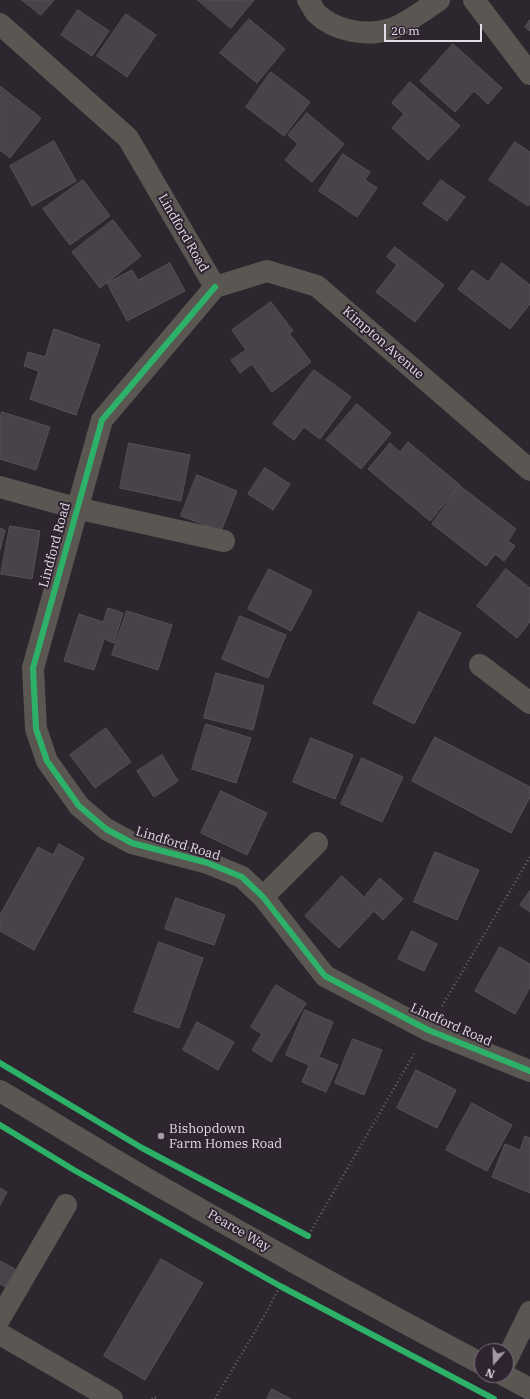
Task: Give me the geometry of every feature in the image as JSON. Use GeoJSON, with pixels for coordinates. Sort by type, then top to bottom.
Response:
{"type":"FeatureCollection","features":[{"type":"Feature","properties":{"kind":"street"},"geometry":{"type":"LineString","coordinates":[[308,0],[315,12],[325,20],[339,27],[353,31],[367,32],[379,32],[392,29],[416,16],[438,0]]}},
{"type":"Feature","properties":{"kind":"street"},"geometry":{"type":"LineString","coordinates":[[474,0],[530,74]]}},
{"type":"Feature","properties":{"kind":"street","name":"Lindford Road"},"geometry":{"type":"LineString","coordinates":[[0,24],[128,138],[215,287],[102,420],[76,508],[33,668],[36,729],[47,761],[79,806],[106,829],[132,843],[208,862],[242,877],[263,897],[325,976],[428,1030],[530,1071]]}},
{"type":"Feature","properties":{"kind":"street","name":"Kimpton Avenue"},"geometry":{"type":"LineString","coordinates":[[215,287],[267,271],[317,286],[530,470]]}},
{"type":"Feature","properties":{"kind":"street"},"geometry":{"type":"LineString","coordinates":[[0,487],[76,508]]}},
{"type":"Feature","properties":{"kind":"street","name":"Lindford Road"},"geometry":{"type":"LineString","coordinates":[[76,508],[224,541]]}},
{"type":"Feature","properties":{"kind":"street"},"geometry":{"type":"LineString","coordinates":[[480,665],[530,703]]}},
{"type":"Feature","properties":{"kind":"street"},"geometry":{"type":"LineString","coordinates":[[263,897],[317,843]]}},
{"type":"Feature","properties":{"kind":"street","name":"Pearce Way"},"geometry":{"type":"LineString","coordinates":[[0,1091],[160,1186],[293,1262],[403,1323],[474,1360]]}},
{"type":"Feature","properties":{"kind":"street"},"geometry":{"type":"LineString","coordinates":[[0,1318],[66,1205]]}},
{"type":"Feature","properties":{"kind":"street"},"geometry":{"type":"LineString","coordinates":[[514,1345],[530,1312]]}},
{"type":"Feature","properties":{"kind":"street"},"geometry":{"type":"LineString","coordinates":[[0,1334],[112,1399]]}},
{"type":"Feature","properties":{"kind":"street"},"geometry":{"type":"LineString","coordinates":[[514,1380],[530,1389]]}},
{"type":"Feature","properties":{"kind":"path"},"geometry":{"type":"LineString","coordinates":[[215,1399],[267,1311],[308,1236],[530,857]]}},
{"type":"Feature","properties":{"kind":"path"},"geometry":{"type":"LineString","coordinates":[[302,1232],[308,1236]]}},
{"type":"Feature","properties":{"kind":"path"},"geometry":{"type":"LineString","coordinates":[[273,1283],[287,1290]]}},
{"type":"Feature","properties":{"kind":"path"},"geometry":{"type":"LineString","coordinates":[[152,1399],[154,1397],[157,1399]]}},
{"type":"Feature","properties":{"kind":"building"},"geometry":{"type":"Polygon","coordinates":[[[22,0],[54,0],[41,15],[22,0]]]}},
{"type":"Feature","properties":{"kind":"building"},"geometry":{"type":"Polygon","coordinates":[[[198,0],[254,0],[231,28],[198,0]]]}},
{"type":"Feature","properties":{"kind":"building"},"geometry":{"type":"Polygon","coordinates":[[[78,10],[109,31],[92,56],[61,35],[78,10]]]}},
{"type":"Feature","properties":{"kind":"building"},"geometry":{"type":"Polygon","coordinates":[[[126,14],[156,35],[127,77],[97,56],[126,14]]]}},
{"type":"Feature","properties":{"kind":"building"},"geometry":{"type":"Polygon","coordinates":[[[249,19],[285,49],[257,83],[220,53],[249,19]]]}},
{"type":"Feature","properties":{"kind":"building"},"geometry":{"type":"Polygon","coordinates":[[[530,20],[530,31],[525,27],[530,20]]]}},
{"type":"Feature","properties":{"kind":"building"},"geometry":{"type":"Polygon","coordinates":[[[453,44],[502,88],[488,104],[474,91],[455,112],[420,81],[453,44]]]}},
{"type":"Feature","properties":{"kind":"building"},"geometry":{"type":"Polygon","coordinates":[[[271,72],[310,102],[284,136],[246,107],[271,72]]]}},
{"type":"Feature","properties":{"kind":"building"},"geometry":{"type":"Polygon","coordinates":[[[410,82],[460,126],[428,160],[392,128],[404,114],[392,103],[410,82]]]}},
{"type":"Feature","properties":{"kind":"building"},"geometry":{"type":"Polygon","coordinates":[[[0,86],[41,118],[10,158],[0,150],[0,86]]]}},
{"type":"Feature","properties":{"kind":"building"},"geometry":{"type":"Polygon","coordinates":[[[307,113],[344,144],[312,182],[285,160],[298,144],[288,135],[307,113]]]}},
{"type":"Feature","properties":{"kind":"building"},"geometry":{"type":"Polygon","coordinates":[[[54,141],[76,181],[32,206],[10,166],[54,141]]]}},
{"type":"Feature","properties":{"kind":"building"},"geometry":{"type":"Polygon","coordinates":[[[515,142],[530,152],[530,203],[528,206],[489,180],[515,142]]]}},
{"type":"Feature","properties":{"kind":"building"},"geometry":{"type":"Polygon","coordinates":[[[343,154],[370,172],[365,180],[377,188],[357,217],[319,191],[343,154]]]}},
{"type":"Feature","properties":{"kind":"building"},"geometry":{"type":"Polygon","coordinates":[[[83,180],[110,216],[70,245],[43,209],[83,180]]]}},
{"type":"Feature","properties":{"kind":"building"},"geometry":{"type":"Polygon","coordinates":[[[441,180],[465,197],[447,221],[423,204],[441,180]]]}},
{"type":"Feature","properties":{"kind":"building"},"geometry":{"type":"Polygon","coordinates":[[[113,220],[141,256],[100,288],[72,252],[113,220]]]}},
{"type":"Feature","properties":{"kind":"building"},"geometry":{"type":"Polygon","coordinates":[[[395,247],[444,285],[415,322],[376,292],[397,265],[387,257],[395,247]]]}},
{"type":"Feature","properties":{"kind":"building"},"geometry":{"type":"Polygon","coordinates":[[[170,263],[185,291],[127,321],[107,283],[132,270],[138,280],[170,263]]]}},
{"type":"Feature","properties":{"kind":"building"},"geometry":{"type":"Polygon","coordinates":[[[502,263],[530,285],[530,304],[510,329],[458,289],[472,270],[488,282],[502,263]]]}},
{"type":"Feature","properties":{"kind":"building"},"geometry":{"type":"Polygon","coordinates":[[[271,302],[293,331],[289,333],[311,362],[272,392],[252,364],[240,373],[231,360],[246,350],[232,330],[271,302]]]}},
{"type":"Feature","properties":{"kind":"building"},"geometry":{"type":"Polygon","coordinates":[[[54,329],[100,345],[76,415],[30,399],[39,371],[24,366],[28,352],[45,357],[54,329]]]}},
{"type":"Feature","properties":{"kind":"building"},"geometry":{"type":"Polygon","coordinates":[[[314,370],[351,397],[320,439],[304,427],[294,440],[273,424],[314,370]]]}},
{"type":"Feature","properties":{"kind":"building"},"geometry":{"type":"Polygon","coordinates":[[[357,404],[391,433],[361,469],[326,440],[357,404]]]}},
{"type":"Feature","properties":{"kind":"building"},"geometry":{"type":"Polygon","coordinates":[[[2,412],[50,427],[36,470],[0,459],[0,418],[2,412]]]}},
{"type":"Feature","properties":{"kind":"building"},"geometry":{"type":"Polygon","coordinates":[[[408,442],[460,485],[430,521],[368,469],[390,443],[400,452],[408,442]]]}},
{"type":"Feature","properties":{"kind":"building"},"geometry":{"type":"Polygon","coordinates":[[[129,443],[190,455],[181,501],[120,488],[129,443]]]}},
{"type":"Feature","properties":{"kind":"building"},"geometry":{"type":"Polygon","coordinates":[[[265,468],[290,484],[273,510],[248,494],[265,468]]]}},
{"type":"Feature","properties":{"kind":"building"},"geometry":{"type":"Polygon","coordinates":[[[197,475],[237,491],[221,531],[181,516],[197,475]]]}},
{"type":"Feature","properties":{"kind":"building"},"geometry":{"type":"Polygon","coordinates":[[[460,486],[516,529],[508,541],[515,546],[504,561],[495,554],[486,566],[432,524],[460,486]]]}},
{"type":"Feature","properties":{"kind":"building"},"geometry":{"type":"Polygon","coordinates":[[[10,526],[40,531],[32,579],[1,574],[10,526]]]}},
{"type":"Feature","properties":{"kind":"building"},"geometry":{"type":"Polygon","coordinates":[[[0,528],[5,530],[0,550],[0,528]]]}},
{"type":"Feature","properties":{"kind":"building"},"geometry":{"type":"Polygon","coordinates":[[[269,569],[312,591],[291,631],[248,609],[269,569]]]}},
{"type":"Feature","properties":{"kind":"building"},"geometry":{"type":"Polygon","coordinates":[[[506,569],[530,588],[530,622],[517,638],[477,606],[506,569]]]}},
{"type":"Feature","properties":{"kind":"building"},"geometry":{"type":"Polygon","coordinates":[[[108,608],[123,613],[114,643],[104,639],[94,670],[64,661],[79,614],[103,622],[108,608]]]}},
{"type":"Feature","properties":{"kind":"building"},"geometry":{"type":"Polygon","coordinates":[[[127,611],[172,625],[158,670],[112,655],[127,611]]]}},
{"type":"Feature","properties":{"kind":"building"},"geometry":{"type":"Polygon","coordinates":[[[419,612],[461,633],[414,724],[373,703],[419,612]]]}},
{"type":"Feature","properties":{"kind":"building"},"geometry":{"type":"Polygon","coordinates":[[[240,616],[286,635],[268,678],[222,659],[240,616]]]}},
{"type":"Feature","properties":{"kind":"building"},"geometry":{"type":"Polygon","coordinates":[[[216,673],[264,686],[253,730],[204,718],[216,673]]]}},
{"type":"Feature","properties":{"kind":"building"},"geometry":{"type":"Polygon","coordinates":[[[206,724],[251,738],[236,783],[192,769],[206,724]]]}},
{"type":"Feature","properties":{"kind":"building"},"geometry":{"type":"Polygon","coordinates":[[[106,728],[131,762],[95,788],[70,755],[106,728]]]}},
{"type":"Feature","properties":{"kind":"building"},"geometry":{"type":"Polygon","coordinates":[[[435,737],[530,787],[530,797],[511,833],[412,781],[435,737]]]}},
{"type":"Feature","properties":{"kind":"building"},"geometry":{"type":"Polygon","coordinates":[[[311,738],[353,755],[335,799],[293,782],[311,738]]]}},
{"type":"Feature","properties":{"kind":"building"},"geometry":{"type":"Polygon","coordinates":[[[162,755],[178,781],[154,797],[137,771],[162,755]]]}},
{"type":"Feature","properties":{"kind":"building"},"geometry":{"type":"Polygon","coordinates":[[[362,758],[403,777],[382,822],[341,804],[362,758]]]}},
{"type":"Feature","properties":{"kind":"building"},"geometry":{"type":"Polygon","coordinates":[[[221,791],[267,813],[247,855],[201,833],[221,791]]]}},
{"type":"Feature","properties":{"kind":"building"},"geometry":{"type":"Polygon","coordinates":[[[59,844],[84,858],[34,950],[0,931],[0,915],[38,847],[53,855],[59,844]]]}},
{"type":"Feature","properties":{"kind":"building"},"geometry":{"type":"Polygon","coordinates":[[[435,852],[479,870],[457,920],[414,902],[435,852]]]}},
{"type":"Feature","properties":{"kind":"building"},"geometry":{"type":"Polygon","coordinates":[[[342,876],[364,897],[380,878],[403,899],[383,920],[374,911],[339,948],[305,916],[342,876]]]}},
{"type":"Feature","properties":{"kind":"building"},"geometry":{"type":"Polygon","coordinates":[[[530,891],[530,912],[520,905],[530,891]]]}},
{"type":"Feature","properties":{"kind":"building"},"geometry":{"type":"Polygon","coordinates":[[[176,898],[225,915],[214,945],[165,929],[176,898]]]}},
{"type":"Feature","properties":{"kind":"building"},"geometry":{"type":"Polygon","coordinates":[[[412,931],[437,944],[424,971],[398,959],[412,931]]]}},
{"type":"Feature","properties":{"kind":"building"},"geometry":{"type":"Polygon","coordinates":[[[159,942],[203,958],[179,1028],[134,1012],[159,942]]]}},
{"type":"Feature","properties":{"kind":"building"},"geometry":{"type":"Polygon","coordinates":[[[500,947],[530,964],[530,987],[515,1014],[475,991],[500,947]]]}},
{"type":"Feature","properties":{"kind":"building"},"geometry":{"type":"Polygon","coordinates":[[[276,985],[306,1003],[271,1062],[252,1050],[262,1034],[251,1027],[276,985]]]}},
{"type":"Feature","properties":{"kind":"building"},"geometry":{"type":"Polygon","coordinates":[[[305,1010],[333,1022],[319,1057],[338,1065],[326,1092],[302,1082],[309,1065],[286,1055],[305,1010]]]}},
{"type":"Feature","properties":{"kind":"building"},"geometry":{"type":"Polygon","coordinates":[[[197,1022],[234,1042],[218,1070],[183,1050],[197,1022]]]}},
{"type":"Feature","properties":{"kind":"building"},"geometry":{"type":"Polygon","coordinates":[[[353,1039],[382,1050],[364,1095],[335,1083],[353,1039]]]}},
{"type":"Feature","properties":{"kind":"building"},"geometry":{"type":"Polygon","coordinates":[[[416,1070],[456,1090],[437,1128],[397,1108],[416,1070]]]}},
{"type":"Feature","properties":{"kind":"building"},"geometry":{"type":"Polygon","coordinates":[[[472,1103],[512,1125],[487,1171],[446,1150],[472,1103]]]}},
{"type":"Feature","properties":{"kind":"building"},"geometry":{"type":"Polygon","coordinates":[[[525,1136],[530,1138],[530,1193],[492,1177],[505,1144],[520,1150],[525,1136]]]}},
{"type":"Feature","properties":{"kind":"building"},"geometry":{"type":"Polygon","coordinates":[[[0,1188],[7,1192],[0,1205],[0,1188]]]}},
{"type":"Feature","properties":{"kind":"building"},"geometry":{"type":"Polygon","coordinates":[[[161,1259],[203,1283],[145,1380],[104,1356],[161,1259]]]}},
{"type":"Feature","properties":{"kind":"building"},"geometry":{"type":"Polygon","coordinates":[[[0,1261],[15,1269],[5,1287],[0,1284],[0,1261]]]}},
{"type":"Feature","properties":{"kind":"building"},"geometry":{"type":"Polygon","coordinates":[[[272,1389],[291,1399],[267,1399],[272,1389]]]}},
{"type":"Feature","properties":{"kind":"cycle path"},"geometry":{"type":"LineString","coordinates":[[215,287],[102,420],[33,668],[36,729],[47,761],[79,806],[106,829],[132,843],[208,863],[242,877],[263,897],[325,976],[428,1030],[530,1071]]}},
{"type":"Feature","properties":{"kind":"cycle path"},"geometry":{"type":"LineString","coordinates":[[0,1063],[142,1148],[308,1236]]}},
{"type":"Feature","properties":{"kind":"cycle path"},"geometry":{"type":"LineString","coordinates":[[0,1125],[74,1170],[280,1286],[494,1399]]}},
{"type":"Feature","properties":{"kind":"place","name":"Bishopdown Farm Homes Road"},"geometry":{"type":"Point","coordinates":[161,1136]}}]}
